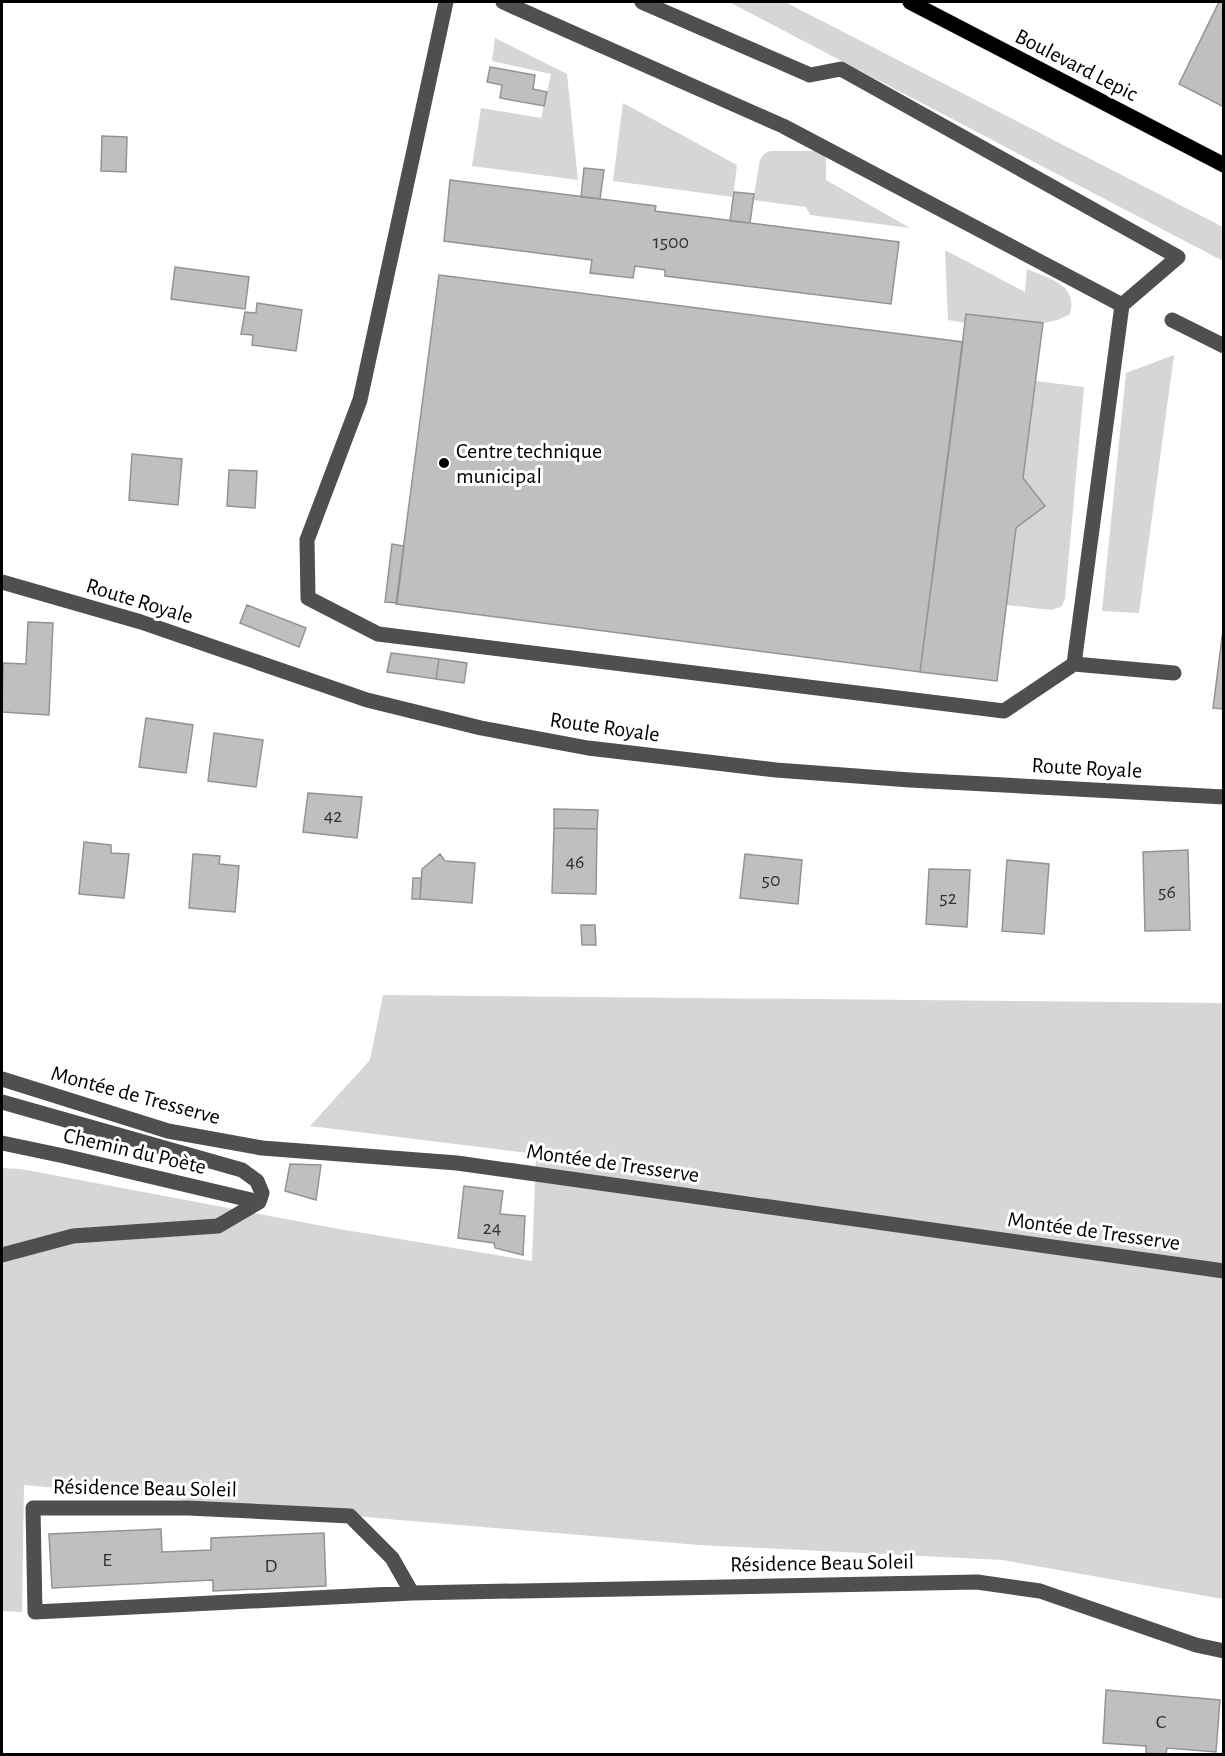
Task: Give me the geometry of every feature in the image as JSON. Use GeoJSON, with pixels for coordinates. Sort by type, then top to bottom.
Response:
{"type":"FeatureCollection","features":[{"type":"Feature","properties":{"kind":"main road","name":"Boulevard Lepic"},"geometry":{"type":"LineString","coordinates":[[910,2],[1224,165]]}},
{"type":"Feature","properties":{"kind":"street"},"geometry":{"type":"LineString","coordinates":[[446,2],[360,400],[307,540],[308,598],[378,634],[1004,711],[1074,664],[1174,673]]}},
{"type":"Feature","properties":{"kind":"street"},"geometry":{"type":"LineString","coordinates":[[503,2],[783,126],[1122,305]]}},
{"type":"Feature","properties":{"kind":"street"},"geometry":{"type":"LineString","coordinates":[[642,2],[810,75],[841,69],[1178,257],[1122,305],[1074,664]]}},
{"type":"Feature","properties":{"kind":"street"},"geometry":{"type":"LineString","coordinates":[[1172,320],[1224,346]]}},
{"type":"Feature","properties":{"kind":"street","name":"Route Royale"},"geometry":{"type":"LineString","coordinates":[[2,582],[141,622],[367,700],[481,728],[588,748],[776,770],[910,780],[1224,797]]}},
{"type":"Feature","properties":{"kind":"street","name":"Montée de Tresserve"},"geometry":{"type":"LineString","coordinates":[[2,1083],[168,1131],[262,1148],[457,1163],[1224,1271]]}},
{"type":"Feature","properties":{"kind":"street"},"geometry":{"type":"LineString","coordinates":[[2,1102],[242,1170],[257,1181],[262,1193],[259,1202],[219,1226],[73,1236],[2,1255]]}},
{"type":"Feature","properties":{"kind":"street","name":"Chemin du Poète"},"geometry":{"type":"LineString","coordinates":[[2,1143],[259,1202]]}},
{"type":"Feature","properties":{"kind":"street","name":"Résidence Beau Soleil"},"geometry":{"type":"LineString","coordinates":[[412,1593],[392,1558],[350,1516],[188,1508],[33,1508],[35,1612],[412,1593],[977,1582],[1040,1591],[1196,1645],[1224,1651]]}},
{"type":"Feature","properties":{"kind":"shaded area"},"geometry":{"type":"Polygon","coordinates":[[[729,2],[785,2],[1223,227],[1223,261],[729,2]]]}},
{"type":"Feature","properties":{"kind":"shaded area"},"geometry":{"type":"Polygon","coordinates":[[[495,38],[567,74],[578,180],[472,166],[481,108],[541,118],[551,74],[492,61],[495,38]]]}},
{"type":"Feature","properties":{"kind":"shaded area"},"geometry":{"type":"Polygon","coordinates":[[[623,103],[737,165],[733,197],[613,181],[623,103]]]}},
{"type":"Feature","properties":{"kind":"shaded area"},"geometry":{"type":"Polygon","coordinates":[[[770,151],[826,151],[826,180],[910,228],[810,215],[806,207],[753,200],[760,160],[770,151]]]}},
{"type":"Feature","properties":{"kind":"shaded area"},"geometry":{"type":"Polygon","coordinates":[[[945,250],[1025,292],[1027,269],[1060,284],[1070,296],[1070,314],[1058,320],[1043,323],[967,314],[965,323],[948,320],[945,250]]]}},
{"type":"Feature","properties":{"kind":"shaded area"},"geometry":{"type":"Polygon","coordinates":[[[1174,355],[1139,613],[1102,611],[1126,373],[1174,355]]]}},
{"type":"Feature","properties":{"kind":"shaded area"},"geometry":{"type":"Polygon","coordinates":[[[1036,381],[1084,387],[1065,599],[1061,607],[1051,610],[1006,605],[1016,528],[1045,506],[1023,478],[1036,381]]]}},
{"type":"Feature","properties":{"kind":"shaded area"},"geometry":{"type":"Polygon","coordinates":[[[383,995],[1223,1003],[1223,1599],[1002,1560],[699,1545],[24,1485],[22,1612],[2,1611],[2,1168],[21,1169],[339,1229],[532,1261],[536,1154],[310,1126],[370,1060],[383,995]]]}},
{"type":"Feature","properties":{"kind":"building"},"geometry":{"type":"Polygon","coordinates":[[[1219,2],[1224,2],[1224,107],[1179,84],[1219,2]]]}},
{"type":"Feature","properties":{"kind":"building"},"geometry":{"type":"Polygon","coordinates":[[[490,67],[535,75],[533,89],[547,92],[544,106],[500,98],[502,85],[487,82],[490,67]]]}},
{"type":"Feature","properties":{"kind":"building"},"geometry":{"type":"Polygon","coordinates":[[[102,136],[127,137],[126,172],[101,171],[102,136]]]}},
{"type":"Feature","properties":{"kind":"building"},"geometry":{"type":"Polygon","coordinates":[[[584,168],[604,170],[600,199],[581,197],[584,168]]]}},
{"type":"Feature","properties":{"kind":"building"},"geometry":{"type":"Polygon","coordinates":[[[450,180],[656,206],[655,211],[899,242],[891,304],[665,276],[665,270],[635,266],[633,278],[590,273],[592,260],[444,241],[450,180]]]}},
{"type":"Feature","properties":{"kind":"building"},"geometry":{"type":"Polygon","coordinates":[[[734,192],[754,194],[750,223],[730,221],[734,192]]]}},
{"type":"Feature","properties":{"kind":"building"},"geometry":{"type":"Polygon","coordinates":[[[175,267],[249,277],[245,309],[171,299],[175,267]]]}},
{"type":"Feature","properties":{"kind":"building"},"geometry":{"type":"Polygon","coordinates":[[[439,275],[963,342],[920,672],[396,604],[439,275]]]}},
{"type":"Feature","properties":{"kind":"building"},"geometry":{"type":"Polygon","coordinates":[[[257,303],[302,310],[296,351],[252,345],[253,335],[241,334],[245,312],[256,313],[257,303]]]}},
{"type":"Feature","properties":{"kind":"building"},"geometry":{"type":"Polygon","coordinates":[[[966,314],[1043,323],[1023,478],[1045,506],[1016,528],[997,681],[920,672],[966,314]]]}},
{"type":"Feature","properties":{"kind":"building"},"geometry":{"type":"Polygon","coordinates":[[[132,454],[182,459],[178,505],[129,500],[132,454]]]}},
{"type":"Feature","properties":{"kind":"building"},"geometry":{"type":"Polygon","coordinates":[[[229,470],[257,471],[255,508],[227,506],[229,470]]]}},
{"type":"Feature","properties":{"kind":"building"},"geometry":{"type":"Polygon","coordinates":[[[392,544],[404,546],[397,603],[385,602],[392,544]]]}},
{"type":"Feature","properties":{"kind":"building"},"geometry":{"type":"Polygon","coordinates":[[[247,605],[306,628],[299,647],[240,623],[247,605]]]}},
{"type":"Feature","properties":{"kind":"building"},"geometry":{"type":"Polygon","coordinates":[[[28,622],[53,623],[49,715],[2,712],[3,663],[26,664],[28,622]]]}},
{"type":"Feature","properties":{"kind":"building"},"geometry":{"type":"Polygon","coordinates":[[[1224,622],[1224,709],[1213,708],[1224,622]]]}},
{"type":"Feature","properties":{"kind":"building"},"geometry":{"type":"Polygon","coordinates":[[[391,653],[439,659],[436,679],[387,672],[391,653]]]}},
{"type":"Feature","properties":{"kind":"building"},"geometry":{"type":"Polygon","coordinates":[[[439,659],[467,663],[464,683],[436,679],[439,659]]]}},
{"type":"Feature","properties":{"kind":"building"},"geometry":{"type":"Polygon","coordinates":[[[146,718],[193,725],[186,773],[139,767],[146,718]]]}},
{"type":"Feature","properties":{"kind":"building"},"geometry":{"type":"Polygon","coordinates":[[[214,733],[263,740],[256,787],[208,781],[214,733]]]}},
{"type":"Feature","properties":{"kind":"building"},"geometry":{"type":"Polygon","coordinates":[[[308,793],[362,797],[357,838],[303,832],[308,793]]]}},
{"type":"Feature","properties":{"kind":"building"},"geometry":{"type":"Polygon","coordinates":[[[554,809],[598,810],[597,829],[554,828],[554,809]]]}},
{"type":"Feature","properties":{"kind":"building"},"geometry":{"type":"Polygon","coordinates":[[[554,828],[597,829],[596,894],[552,893],[554,828]]]}},
{"type":"Feature","properties":{"kind":"building"},"geometry":{"type":"Polygon","coordinates":[[[84,842],[111,845],[111,853],[129,854],[124,898],[79,894],[84,842]]]}},
{"type":"Feature","properties":{"kind":"building"},"geometry":{"type":"Polygon","coordinates":[[[1188,850],[1190,930],[1145,931],[1143,852],[1188,850]]]}},
{"type":"Feature","properties":{"kind":"building"},"geometry":{"type":"Polygon","coordinates":[[[193,854],[220,856],[219,864],[239,866],[235,912],[189,908],[193,854]]]}},
{"type":"Feature","properties":{"kind":"building"},"geometry":{"type":"Polygon","coordinates":[[[440,854],[445,861],[475,863],[472,903],[420,899],[422,869],[440,854]]]}},
{"type":"Feature","properties":{"kind":"building"},"geometry":{"type":"Polygon","coordinates":[[[745,854],[802,860],[798,904],[740,898],[745,854]]]}},
{"type":"Feature","properties":{"kind":"building"},"geometry":{"type":"Polygon","coordinates":[[[1007,860],[1049,864],[1044,934],[1002,931],[1007,860]]]}},
{"type":"Feature","properties":{"kind":"building"},"geometry":{"type":"Polygon","coordinates":[[[929,869],[970,870],[967,927],[926,924],[929,869]]]}},
{"type":"Feature","properties":{"kind":"building"},"geometry":{"type":"Polygon","coordinates":[[[413,878],[421,878],[420,899],[412,899],[413,878]]]}},
{"type":"Feature","properties":{"kind":"building"},"geometry":{"type":"Polygon","coordinates":[[[581,925],[595,925],[596,945],[582,945],[581,925]]]}},
{"type":"Feature","properties":{"kind":"building"},"geometry":{"type":"Polygon","coordinates":[[[290,1164],[321,1165],[316,1200],[285,1191],[290,1164]]]}},
{"type":"Feature","properties":{"kind":"building"},"geometry":{"type":"Polygon","coordinates":[[[464,1186],[503,1191],[500,1214],[525,1216],[523,1255],[495,1248],[494,1243],[458,1238],[464,1186]]]}},
{"type":"Feature","properties":{"kind":"building"},"geometry":{"type":"Polygon","coordinates":[[[161,1529],[162,1552],[211,1550],[211,1538],[324,1533],[326,1586],[213,1591],[213,1580],[52,1588],[49,1534],[161,1529]]]}},
{"type":"Feature","properties":{"kind":"building"},"geometry":{"type":"Polygon","coordinates":[[[1106,1690],[1220,1700],[1216,1752],[1167,1748],[1166,1754],[1146,1753],[1146,1746],[1103,1743],[1106,1690]]]}},
{"type":"Feature","properties":{"kind":"place","name":"Centre technique municipal"},"geometry":{"type":"Point","coordinates":[444,463]}}]}
